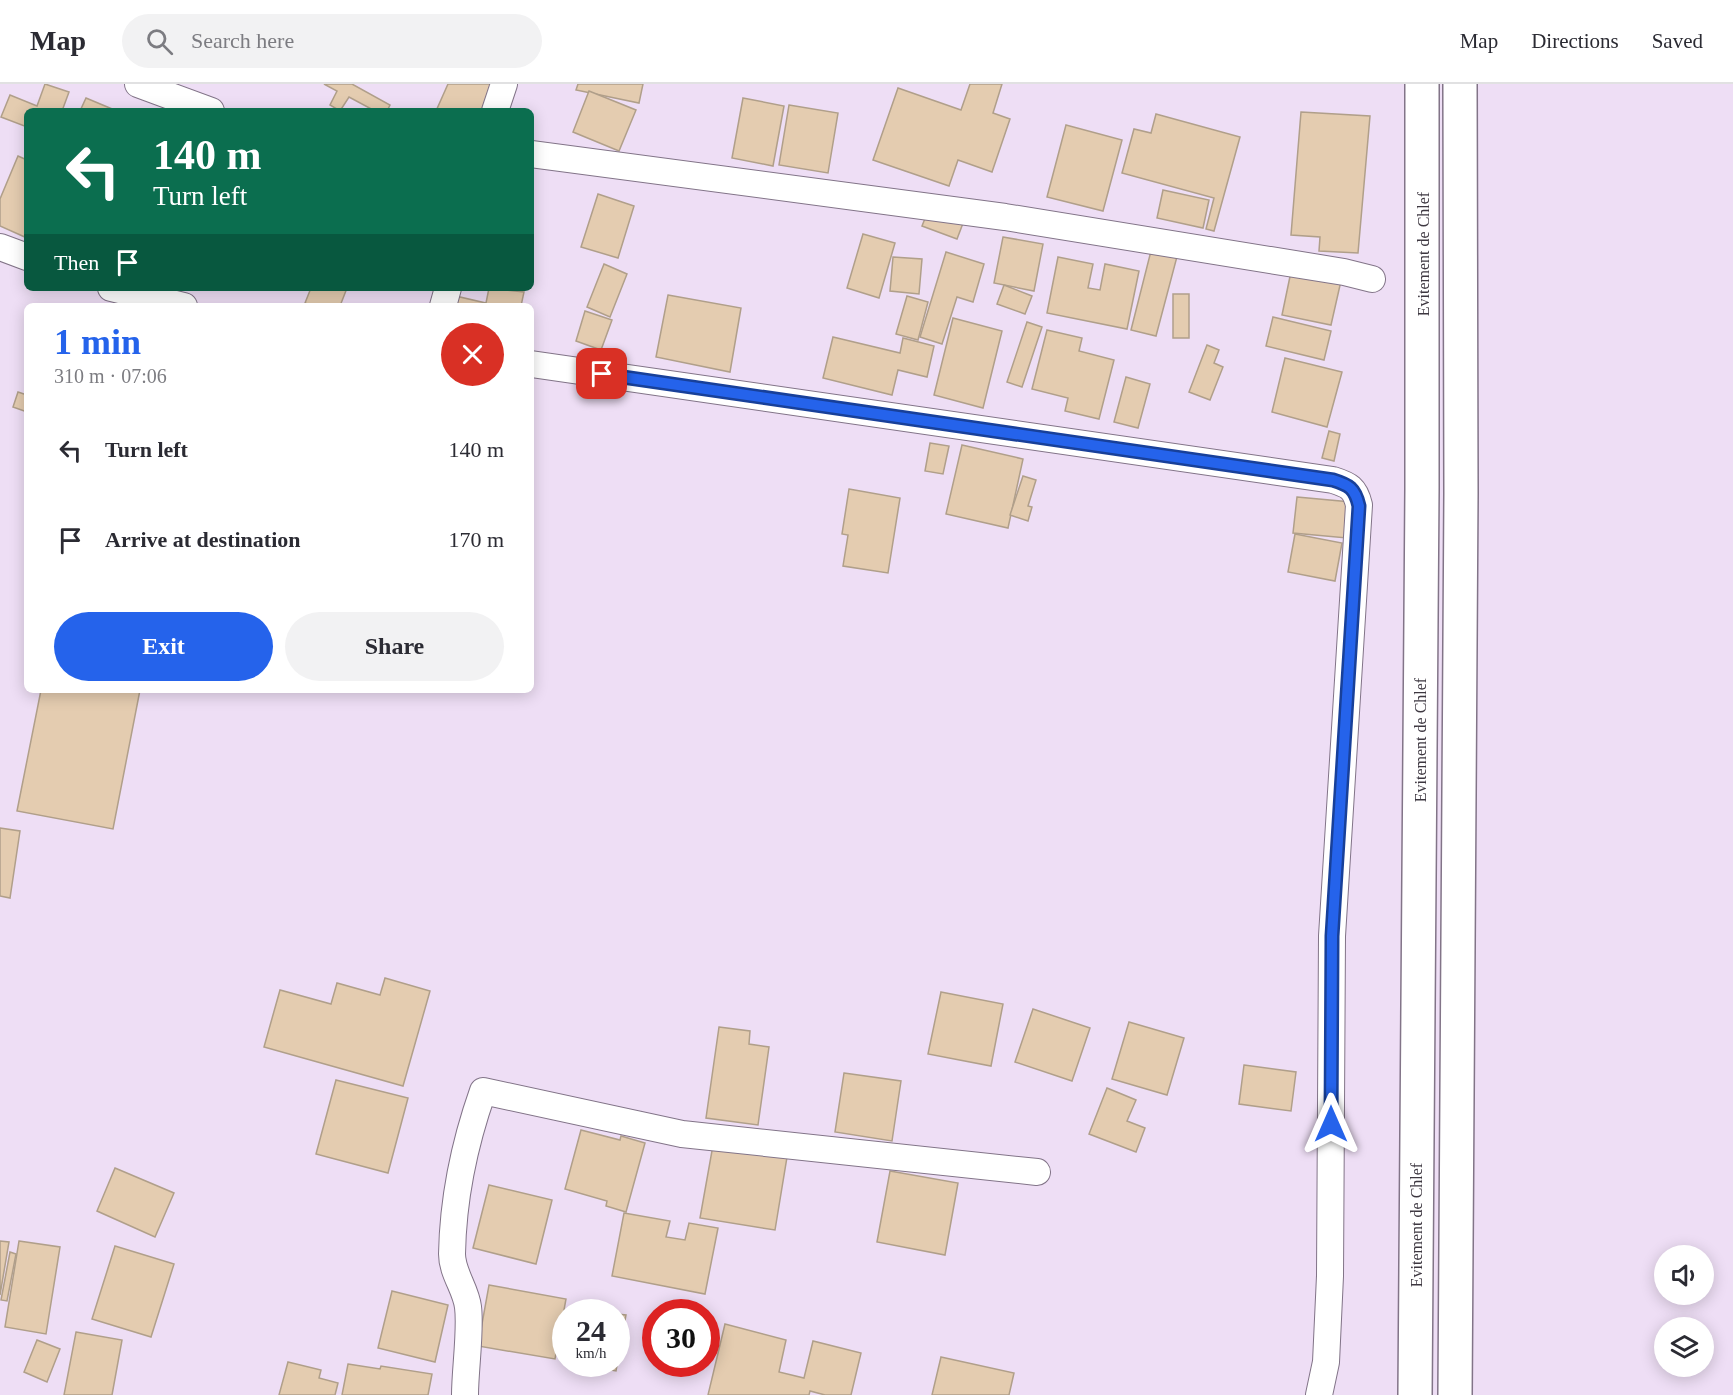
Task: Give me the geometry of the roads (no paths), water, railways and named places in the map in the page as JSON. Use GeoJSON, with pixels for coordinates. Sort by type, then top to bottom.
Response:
{"type":"FeatureCollection","features":[{"type":"Feature","properties":{"kind":"highway","name":"Evitement de Chlef"},"geometry":{"type":"LineString","coordinates":[[1415,1395],[1422,489],[1422,84]]}},
{"type":"Feature","properties":{"kind":"highway"},"geometry":{"type":"LineString","coordinates":[[1455,1395],[1461,516],[1460,84]]}},
{"type":"Feature","properties":{"kind":"street"},"geometry":{"type":"LineString","coordinates":[[138,84],[203,108]]}},
{"type":"Feature","properties":{"kind":"street"},"geometry":{"type":"LineString","coordinates":[[496,108],[504,84]]}},
{"type":"Feature","properties":{"kind":"street"},"geometry":{"type":"LineString","coordinates":[[534,154],[1005,217],[1344,272],[1371,279]]}},
{"type":"Feature","properties":{"kind":"street"},"geometry":{"type":"LineString","coordinates":[[0,247],[24,256]]}},
{"type":"Feature","properties":{"kind":"street"},"geometry":{"type":"LineString","coordinates":[[123,291],[172,303]]}},
{"type":"Feature","properties":{"kind":"street"},"geometry":{"type":"LineString","coordinates":[[534,364],[1333,480],[1349,485],[1356,492],[1359,506],[1332,936],[1330,1276],[1326,1362],[1319,1395]]}},
{"type":"Feature","properties":{"kind":"street"},"geometry":{"type":"LineString","coordinates":[[465,1395],[468,1306],[452,1257],[455,1216],[464,1165],[472,1124],[483,1091],[682,1134],[1037,1172]]}}]}
